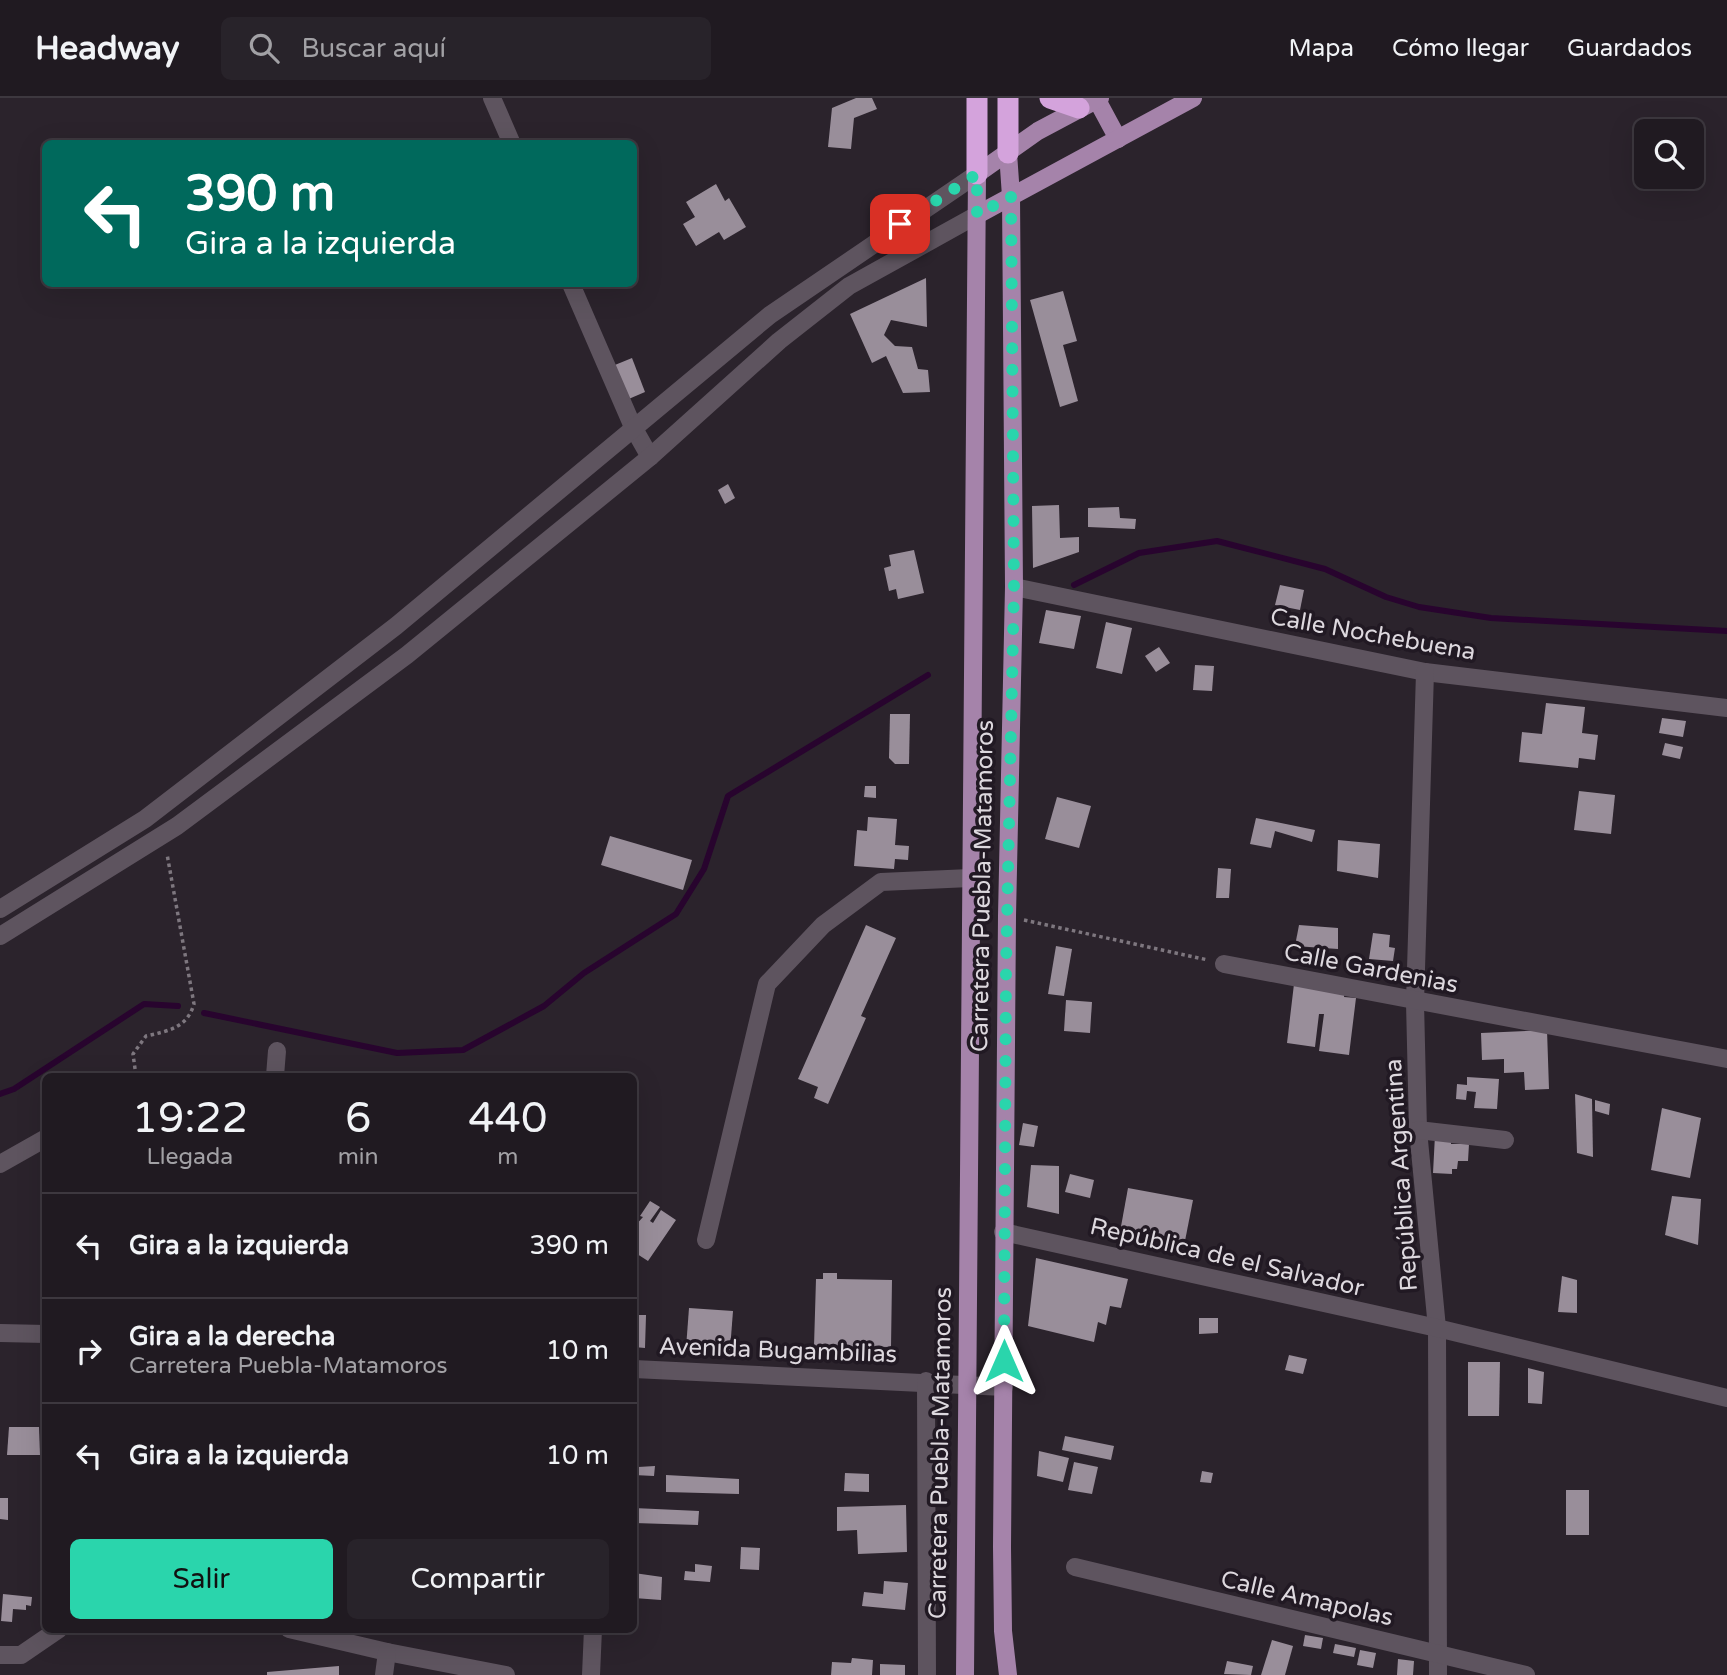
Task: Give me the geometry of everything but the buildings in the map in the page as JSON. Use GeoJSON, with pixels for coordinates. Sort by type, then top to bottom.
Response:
{"type":"FeatureCollection","features":[{"type":"Feature","properties":{"kind":"highway","name":"Carretera Puebla-Matamoros"},"geometry":{"type":"LineString","coordinates":[[977,98],[977,174]]}},
{"type":"Feature","properties":{"kind":"highway","name":"Carretera Puebla-Matamoros"},"geometry":{"type":"LineString","coordinates":[[1008,98],[1008,153]]}},
{"type":"Feature","properties":{"kind":"highway"},"geometry":{"type":"LineString","coordinates":[[1049,98],[1092,102]]}},
{"type":"Feature","properties":{"kind":"main road"},"geometry":{"type":"LineString","coordinates":[[977,215],[1193,98]]}},
{"type":"Feature","properties":{"kind":"main road"},"geometry":{"type":"LineString","coordinates":[[977,174],[1092,102],[1118,139]]}},
{"type":"Feature","properties":{"kind":"main road","name":"Carretera Puebla-Matamoros"},"geometry":{"type":"LineString","coordinates":[[1008,153],[1011,196],[1014,587],[1003,1232],[1002,1547],[1003,1631],[1008,1675]]}},
{"type":"Feature","properties":{"kind":"main road","name":"Carretera Puebla-Matamoros"},"geometry":{"type":"LineString","coordinates":[[965,1675],[977,174]]}},
{"type":"Feature","properties":{"kind":"street"},"geometry":{"type":"LineString","coordinates":[[492,98],[510,140]]}},
{"type":"Feature","properties":{"kind":"street"},"geometry":{"type":"LineString","coordinates":[[0,909],[145,819],[396,626],[770,315],[977,174]]}},
{"type":"Feature","properties":{"kind":"street"},"geometry":{"type":"LineString","coordinates":[[0,936],[163,834],[407,655],[650,457],[779,341],[849,286],[977,215]]}},
{"type":"Feature","properties":{"kind":"street"},"geometry":{"type":"LineString","coordinates":[[880,238],[896,260]]}},
{"type":"Feature","properties":{"kind":"street"},"geometry":{"type":"LineString","coordinates":[[572,287],[633,427],[650,457]]}},
{"type":"Feature","properties":{"kind":"street","name":"Calle Nochebuena"},"geometry":{"type":"LineString","coordinates":[[1014,587],[1425,672],[1727,708]]}},
{"type":"Feature","properties":{"kind":"street","name":"República Argentina"},"geometry":{"type":"LineString","coordinates":[[1425,672],[1415,1002],[1418,1130],[1437,1328],[1438,1675]]}},
{"type":"Feature","properties":{"kind":"street"},"geometry":{"type":"LineString","coordinates":[[706,1240],[767,984],[823,925],[881,882],[970,878]]}},
{"type":"Feature","properties":{"kind":"street","name":"Calle Gardenias"},"geometry":{"type":"LineString","coordinates":[[1224,964],[1727,1059]]}},
{"type":"Feature","properties":{"kind":"street"},"geometry":{"type":"LineString","coordinates":[[275,1073],[277,1051]]}},
{"type":"Feature","properties":{"kind":"street"},"geometry":{"type":"LineString","coordinates":[[1418,1130],[1505,1140]]}},
{"type":"Feature","properties":{"kind":"street"},"geometry":{"type":"LineString","coordinates":[[0,1164],[42,1140]]}},
{"type":"Feature","properties":{"kind":"street","name":"República de el Salvador"},"geometry":{"type":"LineString","coordinates":[[1003,1232],[1437,1328],[1727,1398]]}},
{"type":"Feature","properties":{"kind":"street"},"geometry":{"type":"LineString","coordinates":[[0,1334],[42,1334]]}},
{"type":"Feature","properties":{"kind":"street","name":"Avenida Bugambilias"},"geometry":{"type":"LineString","coordinates":[[637,1368],[1004,1387]]}},
{"type":"Feature","properties":{"kind":"street"},"geometry":{"type":"LineString","coordinates":[[926,1381],[927,1675]]}},
{"type":"Feature","properties":{"kind":"street","name":"Calle Amapolas"},"geometry":{"type":"LineString","coordinates":[[1075,1567],[1526,1675]]}},
{"type":"Feature","properties":{"kind":"street"},"geometry":{"type":"LineString","coordinates":[[0,1656],[21,1655],[53,1633]]}},
{"type":"Feature","properties":{"kind":"street"},"geometry":{"type":"LineString","coordinates":[[305,1633],[387,1653],[506,1675]]}},
{"type":"Feature","properties":{"kind":"street"},"geometry":{"type":"LineString","coordinates":[[591,1675],[593,1633]]}},
{"type":"Feature","properties":{"kind":"street"},"geometry":{"type":"LineString","coordinates":[[384,1675],[387,1653]]}},
{"type":"Feature","properties":{"kind":"path"},"geometry":{"type":"LineString","coordinates":[[136,1073],[133,1054],[146,1036],[173,1030],[190,1018],[194,1004],[163,834]]}},
{"type":"Feature","properties":{"kind":"path"},"geometry":{"type":"LineString","coordinates":[[1007,916],[1224,964]]}},
{"type":"Feature","properties":{"kind":"waterway"},"geometry":{"type":"LineString","coordinates":[[1074,585],[1139,553],[1217,541],[1325,569],[1386,597],[1419,607],[1491,618],[1727,631]]}},
{"type":"Feature","properties":{"kind":"waterway"},"geometry":{"type":"LineString","coordinates":[[204,1013],[397,1053],[463,1050],[544,1006],[584,973],[676,914],[704,869],[728,796],[928,675]]}},
{"type":"Feature","properties":{"kind":"waterway"},"geometry":{"type":"LineString","coordinates":[[0,1094],[14,1089],[144,1004],[178,1006]]}},
{"type":"Feature","properties":{"kind":"route"},"geometry":{"type":"LineString","coordinates":[[900,224],[977,174],[977,215],[1011,196],[1014,587],[1006,969],[1004,1361]]}}]}
